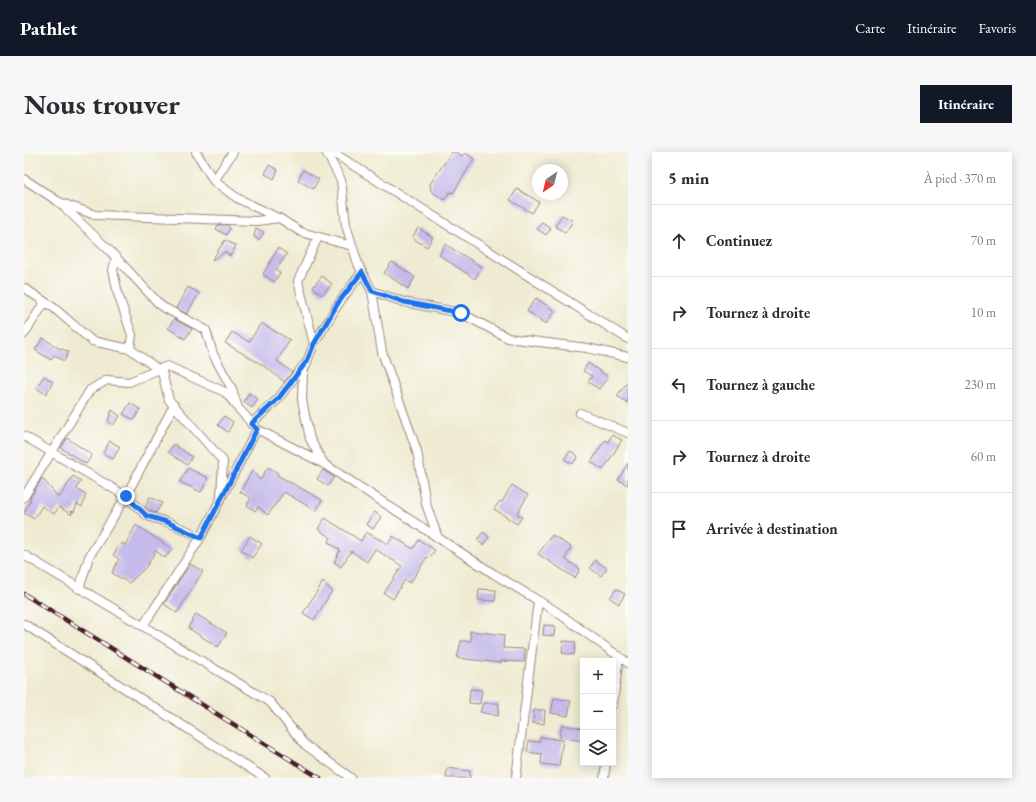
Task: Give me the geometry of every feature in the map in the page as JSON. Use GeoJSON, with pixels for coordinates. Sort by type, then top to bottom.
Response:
{"type":"FeatureCollection","features":[{"type":"Feature","properties":{"kind":"street"},"geometry":{"type":"LineString","coordinates":[[196,152],[214,181],[237,198],[279,218],[302,232],[352,246]]}},
{"type":"Feature","properties":{"kind":"street"},"geometry":{"type":"LineString","coordinates":[[214,181],[233,152]]}},
{"type":"Feature","properties":{"kind":"street"},"geometry":{"type":"LineString","coordinates":[[326,152],[341,180],[346,225],[362,272],[372,291],[382,352],[416,451],[426,504],[438,538]]}},
{"type":"Feature","properties":{"kind":"street"},"geometry":{"type":"LineString","coordinates":[[332,152],[628,339]]}},
{"type":"Feature","properties":{"kind":"street"},"geometry":{"type":"LineString","coordinates":[[24,179],[58,202],[116,257],[161,306],[206,330],[213,354],[232,389],[238,408]]}},
{"type":"Feature","properties":{"kind":"street"},"geometry":{"type":"LineString","coordinates":[[58,202],[95,215],[257,221],[279,218]]}},
{"type":"Feature","properties":{"kind":"street"},"geometry":{"type":"LineString","coordinates":[[313,340],[298,281],[318,237]]}},
{"type":"Feature","properties":{"kind":"street"},"geometry":{"type":"LineString","coordinates":[[116,257],[113,270],[118,294],[132,335],[130,349]]}},
{"type":"Feature","properties":{"kind":"street"},"geometry":{"type":"LineString","coordinates":[[324,464],[310,439],[302,400],[303,372],[313,340],[338,303],[362,272]]}},
{"type":"Feature","properties":{"kind":"street"},"geometry":{"type":"LineString","coordinates":[[24,288],[45,302],[92,341],[130,349],[162,372],[169,400],[223,461],[222,495]]}},
{"type":"Feature","properties":{"kind":"street"},"geometry":{"type":"LineString","coordinates":[[372,291],[404,302],[461,313],[508,338],[587,348],[628,357]]}},
{"type":"Feature","properties":{"kind":"street"},"geometry":{"type":"LineString","coordinates":[[24,334],[45,302]]}},
{"type":"Feature","properties":{"kind":"street"},"geometry":{"type":"LineString","coordinates":[[143,626],[201,538],[254,427],[307,361]]}},
{"type":"Feature","properties":{"kind":"street"},"geometry":{"type":"LineString","coordinates":[[24,497],[90,390],[107,380],[129,382],[167,366],[225,392],[254,427],[324,464],[438,538],[538,600],[628,663]]}},
{"type":"Feature","properties":{"kind":"street"},"geometry":{"type":"LineString","coordinates":[[79,589],[89,558],[126,496],[174,405]]}},
{"type":"Feature","properties":{"kind":"street"},"geometry":{"type":"LineString","coordinates":[[580,413],[628,434]]}},
{"type":"Feature","properties":{"kind":"street"},"geometry":{"type":"LineString","coordinates":[[24,436],[52,451],[126,496],[147,516],[167,522],[201,538]]}},
{"type":"Feature","properties":{"kind":"street"},"geometry":{"type":"LineString","coordinates":[[24,555],[270,702],[304,744],[351,778]]}},
{"type":"Feature","properties":{"kind":"street"},"geometry":{"type":"LineString","coordinates":[[516,778],[538,600]]}},
{"type":"Feature","properties":{"kind":"street"},"geometry":{"type":"LineString","coordinates":[[24,624],[266,778]]}},
{"type":"Feature","properties":{"kind":"street"},"geometry":{"type":"LineString","coordinates":[[614,694],[619,656]]}},
{"type":"Feature","properties":{"kind":"street"},"geometry":{"type":"LineString","coordinates":[[604,778],[606,766]]}},
{"type":"Feature","properties":{"kind":"building"},"geometry":{"type":"Polygon","coordinates":[[[452,152],[456,152],[462,156],[465,153],[474,159],[453,193],[450,192],[444,200],[431,191],[430,184],[452,152]]]}},
{"type":"Feature","properties":{"kind":"building"},"geometry":{"type":"Polygon","coordinates":[[[269,165],[278,170],[274,179],[265,174],[269,165]]]}},
{"type":"Feature","properties":{"kind":"building"},"geometry":{"type":"Polygon","coordinates":[[[303,170],[319,179],[313,189],[298,180],[303,170]]]}},
{"type":"Feature","properties":{"kind":"building"},"geometry":{"type":"Polygon","coordinates":[[[517,189],[532,198],[532,200],[539,202],[532,213],[510,200],[517,189]]]}},
{"type":"Feature","properties":{"kind":"building"},"geometry":{"type":"Polygon","coordinates":[[[562,215],[573,221],[565,233],[555,226],[562,215]]]}},
{"type":"Feature","properties":{"kind":"building"},"geometry":{"type":"Polygon","coordinates":[[[542,222],[551,228],[546,235],[537,229],[542,222]]]}},
{"type":"Feature","properties":{"kind":"building"},"geometry":{"type":"Polygon","coordinates":[[[218,225],[227,225],[230,228],[226,235],[216,229],[218,225]]]}},
{"type":"Feature","properties":{"kind":"building"},"geometry":{"type":"Polygon","coordinates":[[[256,228],[264,232],[259,240],[254,237],[256,228]]]}},
{"type":"Feature","properties":{"kind":"building"},"geometry":{"type":"Polygon","coordinates":[[[418,228],[433,237],[427,247],[412,238],[418,228]]]}},
{"type":"Feature","properties":{"kind":"building"},"geometry":{"type":"Polygon","coordinates":[[[225,240],[236,246],[230,256],[225,252],[212,260],[225,240]]]}},
{"type":"Feature","properties":{"kind":"building"},"geometry":{"type":"Polygon","coordinates":[[[445,244],[482,267],[475,279],[439,255],[445,244]]]}},
{"type":"Feature","properties":{"kind":"building"},"geometry":{"type":"Polygon","coordinates":[[[278,248],[287,254],[276,270],[280,273],[274,282],[263,274],[278,248]]]}},
{"type":"Feature","properties":{"kind":"building"},"geometry":{"type":"Polygon","coordinates":[[[392,262],[415,277],[408,289],[384,273],[392,262]]]}},
{"type":"Feature","properties":{"kind":"building"},"geometry":{"type":"Polygon","coordinates":[[[322,276],[332,284],[322,295],[313,287],[322,276]]]}},
{"type":"Feature","properties":{"kind":"building"},"geometry":{"type":"Polygon","coordinates":[[[188,287],[199,293],[187,314],[176,308],[188,287]]]}},
{"type":"Feature","properties":{"kind":"building"},"geometry":{"type":"Polygon","coordinates":[[[536,298],[555,311],[546,324],[527,311],[536,298]]]}},
{"type":"Feature","properties":{"kind":"building"},"geometry":{"type":"Polygon","coordinates":[[[174,319],[192,329],[185,339],[168,328],[174,319]]]}},
{"type":"Feature","properties":{"kind":"building"},"geometry":{"type":"Polygon","coordinates":[[[261,323],[290,340],[277,361],[292,372],[284,382],[266,367],[225,343],[232,332],[249,342],[261,323]]]}},
{"type":"Feature","properties":{"kind":"building"},"geometry":{"type":"Polygon","coordinates":[[[43,338],[60,349],[69,352],[64,361],[54,355],[51,360],[35,350],[43,338]]]}},
{"type":"Feature","properties":{"kind":"building"},"geometry":{"type":"Polygon","coordinates":[[[588,363],[608,377],[599,389],[588,382],[592,376],[583,371],[588,363]]]}},
{"type":"Feature","properties":{"kind":"building"},"geometry":{"type":"Polygon","coordinates":[[[44,376],[53,382],[46,394],[36,388],[44,376]]]}},
{"type":"Feature","properties":{"kind":"building"},"geometry":{"type":"Polygon","coordinates":[[[628,381],[628,403],[617,396],[628,381]]]}},
{"type":"Feature","properties":{"kind":"building"},"geometry":{"type":"Polygon","coordinates":[[[249,393],[258,399],[252,408],[244,402],[249,393]]]}},
{"type":"Feature","properties":{"kind":"building"},"geometry":{"type":"Polygon","coordinates":[[[130,403],[140,409],[134,420],[123,414],[130,403]]]}},
{"type":"Feature","properties":{"kind":"building"},"geometry":{"type":"Polygon","coordinates":[[[112,410],[120,416],[113,425],[108,421],[112,410]]]}},
{"type":"Feature","properties":{"kind":"building"},"geometry":{"type":"Polygon","coordinates":[[[224,416],[233,422],[228,432],[218,425],[224,416]]]}},
{"type":"Feature","properties":{"kind":"building"},"geometry":{"type":"Polygon","coordinates":[[[612,435],[622,440],[603,470],[591,462],[605,440],[608,442],[612,435]]]}},
{"type":"Feature","properties":{"kind":"building"},"geometry":{"type":"Polygon","coordinates":[[[67,438],[92,455],[86,464],[61,448],[67,438]]]}},
{"type":"Feature","properties":{"kind":"building"},"geometry":{"type":"Polygon","coordinates":[[[110,441],[120,447],[113,459],[103,453],[110,441]]]}},
{"type":"Feature","properties":{"kind":"building"},"geometry":{"type":"Polygon","coordinates":[[[174,444],[192,457],[187,465],[168,452],[174,444]]]}},
{"type":"Feature","properties":{"kind":"building"},"geometry":{"type":"Polygon","coordinates":[[[570,451],[578,456],[573,464],[564,459],[570,451]]]}},
{"type":"Feature","properties":{"kind":"building"},"geometry":{"type":"Polygon","coordinates":[[[628,463],[628,485],[618,480],[628,463]]]}},
{"type":"Feature","properties":{"kind":"building"},"geometry":{"type":"Polygon","coordinates":[[[268,467],[278,473],[277,475],[322,500],[316,511],[284,492],[268,515],[258,507],[255,511],[247,505],[251,498],[240,492],[252,471],[260,480],[268,467]]]}},
{"type":"Feature","properties":{"kind":"building"},"geometry":{"type":"Polygon","coordinates":[[[188,468],[208,478],[201,492],[180,482],[188,468]]]}},
{"type":"Feature","properties":{"kind":"building"},"geometry":{"type":"Polygon","coordinates":[[[323,470],[334,477],[328,486],[317,479],[323,470]]]}},
{"type":"Feature","properties":{"kind":"building"},"geometry":{"type":"Polygon","coordinates":[[[73,476],[81,481],[76,489],[86,494],[82,507],[77,504],[74,512],[71,511],[72,515],[59,507],[54,514],[42,506],[34,519],[24,513],[31,499],[30,498],[42,478],[59,498],[73,476]]]}},
{"type":"Feature","properties":{"kind":"building"},"geometry":{"type":"Polygon","coordinates":[[[512,485],[528,495],[517,514],[522,517],[517,524],[494,509],[500,501],[502,502],[512,485]]]}},
{"type":"Feature","properties":{"kind":"building"},"geometry":{"type":"Polygon","coordinates":[[[150,497],[162,503],[156,513],[145,507],[150,497]]]}},
{"type":"Feature","properties":{"kind":"building"},"geometry":{"type":"Polygon","coordinates":[[[375,512],[381,517],[373,529],[366,524],[375,512]]]}},
{"type":"Feature","properties":{"kind":"building"},"geometry":{"type":"Polygon","coordinates":[[[325,518],[361,541],[366,532],[388,544],[393,536],[413,549],[419,540],[435,550],[429,558],[427,557],[410,583],[405,580],[393,599],[384,593],[402,566],[375,549],[367,562],[351,551],[341,567],[334,562],[340,550],[328,542],[331,538],[318,529],[325,518]]]}},
{"type":"Feature","properties":{"kind":"building"},"geometry":{"type":"Polygon","coordinates":[[[136,525],[172,549],[165,558],[156,551],[146,567],[129,583],[112,573],[119,559],[113,555],[121,543],[125,545],[136,525]]]}},
{"type":"Feature","properties":{"kind":"building"},"geometry":{"type":"Polygon","coordinates":[[[483,532],[489,537],[483,545],[477,540],[483,532]]]}},
{"type":"Feature","properties":{"kind":"building"},"geometry":{"type":"Polygon","coordinates":[[[552,535],[571,547],[565,559],[580,569],[575,578],[538,554],[552,535]]]}},
{"type":"Feature","properties":{"kind":"building"},"geometry":{"type":"Polygon","coordinates":[[[250,536],[262,544],[252,558],[241,550],[250,536]]]}},
{"type":"Feature","properties":{"kind":"building"},"geometry":{"type":"Polygon","coordinates":[[[595,560],[607,568],[601,576],[590,568],[595,560]]]}},
{"type":"Feature","properties":{"kind":"building"},"geometry":{"type":"Polygon","coordinates":[[[190,564],[203,571],[177,613],[164,604],[190,564]]]}},
{"type":"Feature","properties":{"kind":"building"},"geometry":{"type":"Polygon","coordinates":[[[323,582],[332,591],[314,620],[303,613],[323,582]]]}},
{"type":"Feature","properties":{"kind":"building"},"geometry":{"type":"Polygon","coordinates":[[[479,589],[496,590],[495,601],[478,600],[479,589]]]}},
{"type":"Feature","properties":{"kind":"building"},"geometry":{"type":"Polygon","coordinates":[[[616,589],[625,594],[619,604],[610,598],[616,589]]]}},
{"type":"Feature","properties":{"kind":"building"},"geometry":{"type":"Polygon","coordinates":[[[196,614],[227,633],[218,647],[188,628],[196,614]]]}},
{"type":"Feature","properties":{"kind":"building"},"geometry":{"type":"Polygon","coordinates":[[[544,625],[555,626],[554,636],[543,635],[544,625]]]}},
{"type":"Feature","properties":{"kind":"building"},"geometry":{"type":"Polygon","coordinates":[[[470,631],[504,635],[503,648],[525,649],[524,662],[501,661],[501,663],[457,658],[461,641],[471,641],[470,631]]]}},
{"type":"Feature","properties":{"kind":"building"},"geometry":{"type":"Polygon","coordinates":[[[563,641],[576,642],[574,655],[562,653],[563,641]]]}},
{"type":"Feature","properties":{"kind":"building"},"geometry":{"type":"Polygon","coordinates":[[[470,689],[482,690],[480,704],[469,703],[470,689]]]}},
{"type":"Feature","properties":{"kind":"building"},"geometry":{"type":"Polygon","coordinates":[[[554,698],[571,701],[568,716],[551,713],[554,698]]]}},
{"type":"Feature","properties":{"kind":"building"},"geometry":{"type":"Polygon","coordinates":[[[483,703],[499,703],[498,716],[480,712],[483,703]]]}},
{"type":"Feature","properties":{"kind":"building"},"geometry":{"type":"Polygon","coordinates":[[[534,710],[545,710],[544,724],[533,723],[534,710]]]}},
{"type":"Feature","properties":{"kind":"building"},"geometry":{"type":"Polygon","coordinates":[[[562,725],[580,728],[580,740],[559,737],[562,725]]]}},
{"type":"Feature","properties":{"kind":"building"},"geometry":{"type":"Polygon","coordinates":[[[540,737],[563,740],[559,766],[541,764],[542,754],[527,752],[529,741],[539,742],[540,737]]]}},
{"type":"Feature","properties":{"kind":"building"},"geometry":{"type":"Polygon","coordinates":[[[447,768],[470,771],[470,778],[446,778],[447,768]]]}},
{"type":"Feature","properties":{"kind":"railway"},"geometry":{"type":"LineString","coordinates":[[24,594],[320,778]]}},
{"type":"Feature","properties":{"kind":"route"},"geometry":{"type":"LineString","coordinates":[[126,496],[147,516],[167,522],[201,538],[257,429],[251,424],[278,399],[307,361],[314,344],[338,303],[362,272],[372,291],[404,302],[461,313]]}}]}
